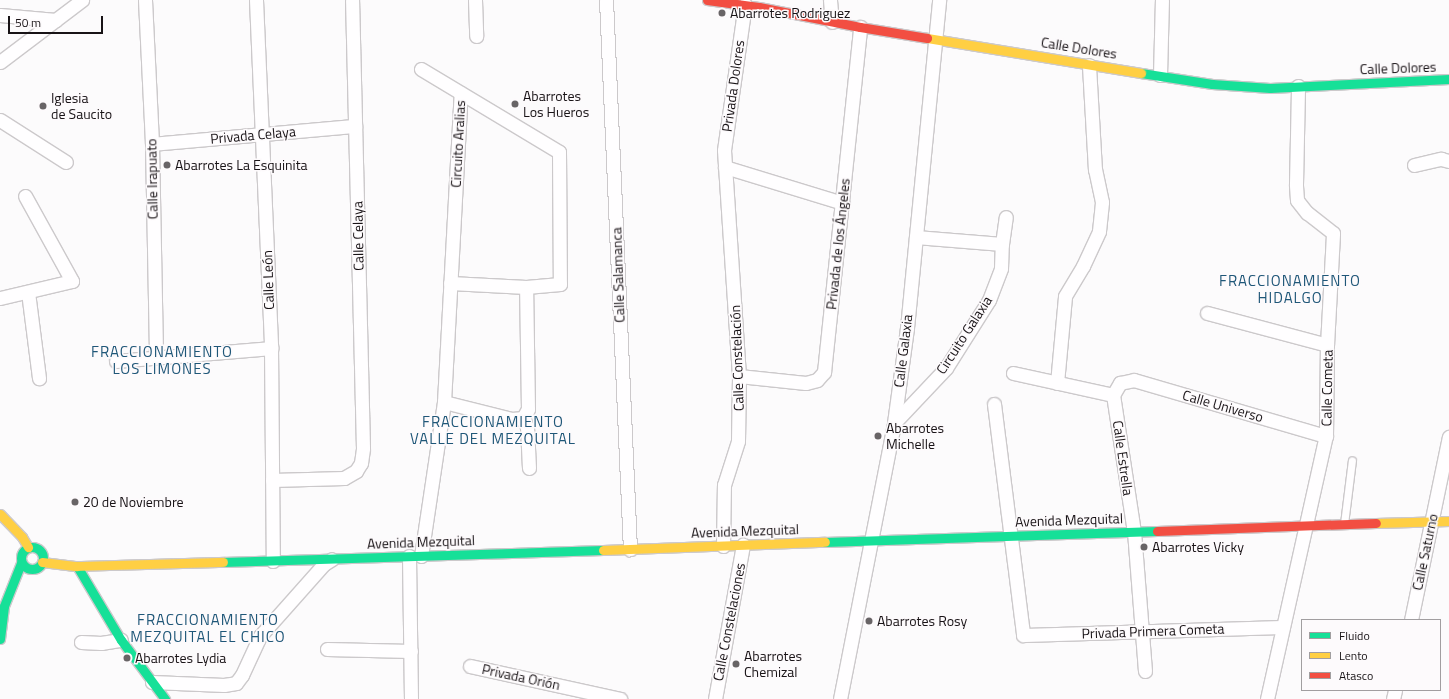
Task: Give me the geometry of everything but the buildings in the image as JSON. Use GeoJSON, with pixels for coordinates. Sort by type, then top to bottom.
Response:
{"type":"FeatureCollection","features":[{"type":"Feature","properties":{"kind":"street"},"geometry":{"type":"LineString","coordinates":[[0,62],[82,0]]}},
{"type":"Feature","properties":{"kind":"street","name":"Calle Irapuato"},"geometry":{"type":"LineString","coordinates":[[145,0],[152,144],[156,357]]}},
{"type":"Feature","properties":{"kind":"street","name":"Calle León"},"geometry":{"type":"LineString","coordinates":[[256,0],[271,348],[273,561]]}},
{"type":"Feature","properties":{"kind":"street","name":"Calle Celaya"},"geometry":{"type":"LineString","coordinates":[[272,480],[344,478],[356,472],[361,463],[363,448],[352,0]]}},
{"type":"Feature","properties":{"kind":"street"},"geometry":{"type":"LineString","coordinates":[[474,0],[476,36]]}},
{"type":"Feature","properties":{"kind":"street","name":"Calle Salamanca"},"geometry":{"type":"LineString","coordinates":[[606,0],[630,549]]}},
{"type":"Feature","properties":{"kind":"street","name":"Calle Dolores"},"geometry":{"type":"LineString","coordinates":[[707,0],[745,5],[860,27],[936,38],[1089,65],[1212,84],[1270,88],[1449,79]]}},
{"type":"Feature","properties":{"kind":"street"},"geometry":{"type":"LineString","coordinates":[[830,0],[832,22]]}},
{"type":"Feature","properties":{"kind":"street","name":"Calle Galaxia"},"geometry":{"type":"LineString","coordinates":[[840,699],[894,423],[907,328],[939,0]]}},
{"type":"Feature","properties":{"kind":"street"},"geometry":{"type":"LineString","coordinates":[[1160,75],[1162,0]]}},
{"type":"Feature","properties":{"kind":"street","name":"Privada Dolores"},"geometry":{"type":"LineString","coordinates":[[726,167],[724,150],[745,5]]}},
{"type":"Feature","properties":{"kind":"street"},"geometry":{"type":"LineString","coordinates":[[0,15],[56,20]]}},
{"type":"Feature","properties":{"kind":"street","name":"Privada de los Ángeles"},"geometry":{"type":"LineString","coordinates":[[740,376],[806,382],[817,380],[824,372],[843,203],[860,27]]}},
{"type":"Feature","properties":{"kind":"street"},"geometry":{"type":"LineString","coordinates":[[1058,383],[1065,296],[1083,266],[1099,231],[1102,202],[1095,170],[1089,65]]}},
{"type":"Feature","properties":{"kind":"street"},"geometry":{"type":"LineString","coordinates":[[421,69],[461,92]]}},
{"type":"Feature","properties":{"kind":"street","name":"Calle Cometa"},"geometry":{"type":"LineString","coordinates":[[1267,699],[1326,436],[1327,346],[1333,233],[1307,213],[1297,200],[1298,86]]}},
{"type":"Feature","properties":{"kind":"street","name":"Circuito Aralias"},"geometry":{"type":"LineString","coordinates":[[411,699],[411,651],[415,556],[444,402],[450,283],[461,92],[558,152],[560,284],[526,287],[450,283]]}},
{"type":"Feature","properties":{"kind":"street"},"geometry":{"type":"LineString","coordinates":[[0,120],[66,162]]}},
{"type":"Feature","properties":{"kind":"street","name":"Privada Celaya"},"geometry":{"type":"LineString","coordinates":[[152,144],[355,126]]}},
{"type":"Feature","properties":{"kind":"street"},"geometry":{"type":"LineString","coordinates":[[1414,165],[1441,159],[1449,161]]}},
{"type":"Feature","properties":{"kind":"street"},"geometry":{"type":"LineString","coordinates":[[726,167],[843,203]]}},
{"type":"Feature","properties":{"kind":"street","name":"Calle Constelación"},"geometry":{"type":"LineString","coordinates":[[723,546],[724,485],[738,441],[740,376],[726,167]]}},
{"type":"Feature","properties":{"kind":"street"},"geometry":{"type":"LineString","coordinates":[[0,298],[72,282],[26,196]]}},
{"type":"Feature","properties":{"kind":"street","name":"Circuito Galaxia"},"geometry":{"type":"LineString","coordinates":[[894,423],[946,368],[989,300],[1001,268],[1002,244],[1006,216]]}},
{"type":"Feature","properties":{"kind":"street"},"geometry":{"type":"LineString","coordinates":[[916,237],[1002,244]]}},
{"type":"Feature","properties":{"kind":"street"},"geometry":{"type":"LineString","coordinates":[[523,418],[528,409],[526,287]]}},
{"type":"Feature","properties":{"kind":"street"},"geometry":{"type":"LineString","coordinates":[[28,292],[39,378]]}},
{"type":"Feature","properties":{"kind":"street"},"geometry":{"type":"LineString","coordinates":[[1207,313],[1327,346]]}},
{"type":"Feature","properties":{"kind":"street"},"geometry":{"type":"LineString","coordinates":[[116,360],[271,348]]}},
{"type":"Feature","properties":{"kind":"street"},"geometry":{"type":"LineString","coordinates":[[1013,373],[1114,395]]}},
{"type":"Feature","properties":{"kind":"street","name":"Calle Universo"},"geometry":{"type":"LineString","coordinates":[[1114,395],[1120,382],[1134,380],[1326,436]]}},
{"type":"Feature","properties":{"kind":"street","name":"Calle Estrella"},"geometry":{"type":"LineString","coordinates":[[1114,395],[1134,532],[1145,671]]}},
{"type":"Feature","properties":{"kind":"street"},"geometry":{"type":"LineString","coordinates":[[444,402],[512,419],[523,418]]}},
{"type":"Feature","properties":{"kind":"street"},"geometry":{"type":"LineString","coordinates":[[994,404],[1012,536]]}},
{"type":"Feature","properties":{"kind":"street"},"geometry":{"type":"LineString","coordinates":[[523,418],[527,427],[529,468]]}},
{"type":"Feature","properties":{"kind":"street","name":"Calle Saturno"},"geometry":{"type":"LineString","coordinates":[[1411,619],[1449,437]]}},
{"type":"Feature","properties":{"kind":"street"},"geometry":{"type":"LineString","coordinates":[[0,514],[22,537],[28,547]]}},
{"type":"Feature","properties":{"kind":"street","name":"Avenida Mezquital"},"geometry":{"type":"LineString","coordinates":[[42,562],[77,566],[273,561],[1449,521]]}},
{"type":"Feature","properties":{"kind":"street","name":"Privada Primera Cometa"},"geometry":{"type":"LineString","coordinates":[[1012,536],[1023,635],[1283,627]]}},
{"type":"Feature","properties":{"kind":"street","name":"Calle Constelaciones"},"geometry":{"type":"LineString","coordinates":[[715,699],[743,545]]}},
{"type":"Feature","properties":{"kind":"street"},"geometry":{"type":"LineString","coordinates":[[0,639],[2,606],[21,563],[21,555],[28,547],[32,546],[40,550],[42,554],[42,562],[38,567],[32,569],[25,567],[21,563]]}},
{"type":"Feature","properties":{"kind":"street"},"geometry":{"type":"LineString","coordinates":[[152,682],[224,685],[236,683],[260,636],[324,564],[332,559]]}},
{"type":"Feature","properties":{"kind":"street"},"geometry":{"type":"LineString","coordinates":[[77,566],[121,640],[165,699]]}},
{"type":"Feature","properties":{"kind":"street"},"geometry":{"type":"LineString","coordinates":[[81,642],[101,643],[121,640]]}},
{"type":"Feature","properties":{"kind":"street"},"geometry":{"type":"LineString","coordinates":[[326,649],[411,651]]}},
{"type":"Feature","properties":{"kind":"street","name":"Privada Orión"},"geometry":{"type":"LineString","coordinates":[[470,666],[620,699]]}},
{"type":"Feature","properties":{"kind":"lane"},"geometry":{"type":"LineString","coordinates":[[1344,525],[1352,460]]}},
{"type":"Feature","properties":{"kind":"traffic: fast"},"geometry":{"type":"LineString","coordinates":[[1141,73],[1212,84],[1270,88],[1449,79]]}},
{"type":"Feature","properties":{"kind":"traffic: fast"},"geometry":{"type":"LineString","coordinates":[[825,542],[1157,531]]}},
{"type":"Feature","properties":{"kind":"traffic: fast"},"geometry":{"type":"LineString","coordinates":[[32,547],[40,550],[43,558],[40,566],[32,569],[24,566],[21,558],[24,550],[32,547]]}},
{"type":"Feature","properties":{"kind":"traffic: fast"},"geometry":{"type":"LineString","coordinates":[[223,562],[603,550]]}},
{"type":"Feature","properties":{"kind":"traffic: fast"},"geometry":{"type":"LineString","coordinates":[[0,639],[4,606],[21,563]]}},
{"type":"Feature","properties":{"kind":"traffic: fast"},"geometry":{"type":"LineString","coordinates":[[77,566],[121,640],[165,699]]}},
{"type":"Feature","properties":{"kind":"traffic: slow"},"geometry":{"type":"LineString","coordinates":[[927,38],[1141,73]]}},
{"type":"Feature","properties":{"kind":"traffic: slow"},"geometry":{"type":"LineString","coordinates":[[0,514],[22,537],[28,547]]}},
{"type":"Feature","properties":{"kind":"traffic: slow"},"geometry":{"type":"LineString","coordinates":[[1376,523],[1449,521]]}},
{"type":"Feature","properties":{"kind":"traffic: slow"},"geometry":{"type":"LineString","coordinates":[[603,550],[825,542]]}},
{"type":"Feature","properties":{"kind":"traffic: slow"},"geometry":{"type":"LineString","coordinates":[[42,562],[77,566],[223,562]]}},
{"type":"Feature","properties":{"kind":"traffic: jam"},"geometry":{"type":"LineString","coordinates":[[707,0],[759,7],[860,27],[927,38]]}},
{"type":"Feature","properties":{"kind":"traffic: jam"},"geometry":{"type":"LineString","coordinates":[[1157,531],[1376,523]]}},
{"type":"Feature","properties":{"kind":"place","name":"Abarrotes Rodriguez"},"geometry":{"type":"Point","coordinates":[722,13]}},
{"type":"Feature","properties":{"kind":"place","name":"Abarrotes Los Hueros"},"geometry":{"type":"Point","coordinates":[515,104]}},
{"type":"Feature","properties":{"kind":"place","name":"Iglesia de Saucito"},"geometry":{"type":"Point","coordinates":[43,106]}},
{"type":"Feature","properties":{"kind":"place","name":"Abarrotes La Esquinita"},"geometry":{"type":"Point","coordinates":[167,165]}},
{"type":"Feature","properties":{"kind":"place","name":"Abarrotes Michelle"},"geometry":{"type":"Point","coordinates":[878,436]}},
{"type":"Feature","properties":{"kind":"place","name":"20 de Noviembre"},"geometry":{"type":"Point","coordinates":[75,502]}},
{"type":"Feature","properties":{"kind":"place","name":"Abarrotes Vicky"},"geometry":{"type":"Point","coordinates":[1144,547]}},
{"type":"Feature","properties":{"kind":"place","name":"Abarrotes Rosy"},"geometry":{"type":"Point","coordinates":[869,621]}},
{"type":"Feature","properties":{"kind":"place","name":"Abarrotes Lydia"},"geometry":{"type":"Point","coordinates":[127,658]}},
{"type":"Feature","properties":{"kind":"place","name":"Abarrotes Chemizal"},"geometry":{"type":"Point","coordinates":[736,664]}},
{"type":"Feature","properties":{"kind":"district","name":"FRACCIONAMIENTO HIDALGO"},"geometry":{"type":"Point","coordinates":[1290,288]}},
{"type":"Feature","properties":{"kind":"district","name":"FRACCIONAMIENTO LOS LIMONES"},"geometry":{"type":"Point","coordinates":[162,360]}},
{"type":"Feature","properties":{"kind":"district","name":"FRACCIONAMIENTO VALLE DEL MEZQUITAL"},"geometry":{"type":"Point","coordinates":[493,430]}},
{"type":"Feature","properties":{"kind":"district","name":"FRACCIONAMIENTO MEZQUITAL EL CHICO"},"geometry":{"type":"Point","coordinates":[208,628]}}]}
